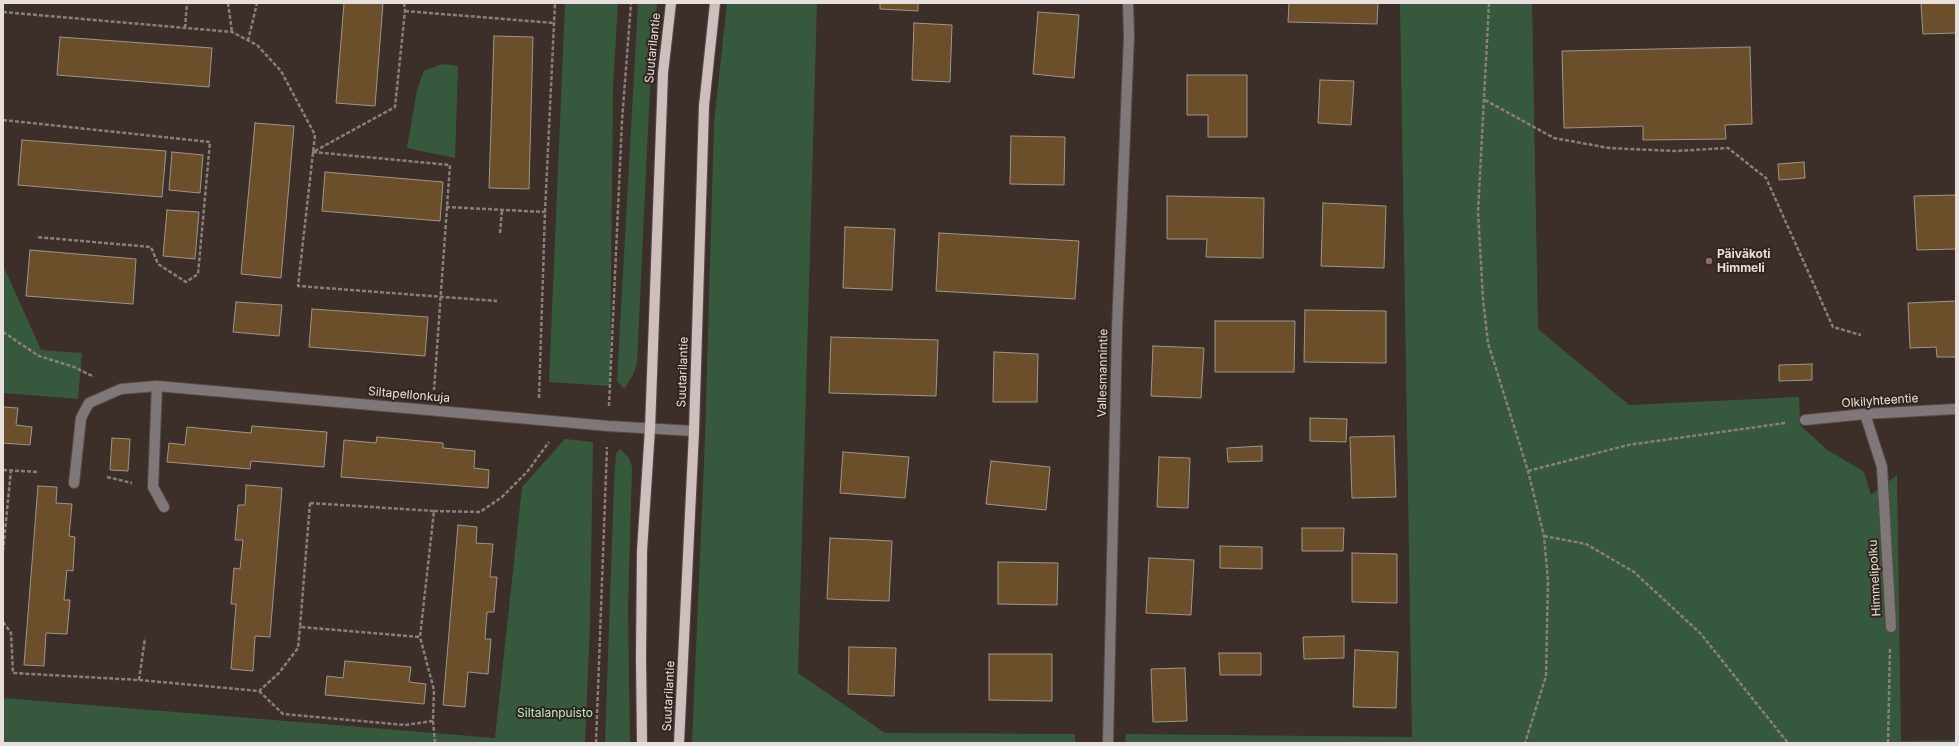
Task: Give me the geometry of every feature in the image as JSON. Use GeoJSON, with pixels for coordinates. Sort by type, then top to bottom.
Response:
{"type":"FeatureCollection","features":[{"type":"Feature","properties":{"kind":"main road","name":"Suutarilantie"},"geometry":{"type":"LineString","coordinates":[[642,743],[642,551],[650,429],[663,73],[671,3]]}},
{"type":"Feature","properties":{"kind":"main road","name":"Suutarilantie"},"geometry":{"type":"LineString","coordinates":[[679,743],[694,431],[704,106],[715,3]]}},
{"type":"Feature","properties":{"kind":"street","name":"Vallesmannintie"},"geometry":{"type":"LineString","coordinates":[[1108,743],[1117,329],[1129,43],[1128,3]]}},
{"type":"Feature","properties":{"kind":"street","name":"Siltapellonkuja"},"geometry":{"type":"LineString","coordinates":[[74,483],[81,418],[89,403],[121,389],[158,386],[608,426],[694,431]]}},
{"type":"Feature","properties":{"kind":"street"},"geometry":{"type":"LineString","coordinates":[[158,386],[153,487],[164,507]]}},
{"type":"Feature","properties":{"kind":"street","name":"Olkilyhteentie"},"geometry":{"type":"LineString","coordinates":[[1805,420],[1865,414],[1956,409]]}},
{"type":"Feature","properties":{"kind":"street","name":"Himmelipolku"},"geometry":{"type":"LineString","coordinates":[[1865,414],[1882,467],[1891,627]]}},
{"type":"Feature","properties":{"kind":"path"},"geometry":{"type":"LineString","coordinates":[[184,28],[187,3]]}},
{"type":"Feature","properties":{"kind":"path"},"geometry":{"type":"LineString","coordinates":[[228,3],[232,32]]}},
{"type":"Feature","properties":{"kind":"path"},"geometry":{"type":"LineString","coordinates":[[248,41],[257,3]]}},
{"type":"Feature","properties":{"kind":"path"},"geometry":{"type":"LineString","coordinates":[[313,152],[395,107],[405,11],[404,3]]}},
{"type":"Feature","properties":{"kind":"path"},"geometry":{"type":"LineString","coordinates":[[539,402],[545,212],[555,3]]}},
{"type":"Feature","properties":{"kind":"path"},"geometry":{"type":"LineString","coordinates":[[596,743],[608,426],[622,121],[631,3]]}},
{"type":"Feature","properties":{"kind":"path"},"geometry":{"type":"LineString","coordinates":[[1489,3],[1478,212],[1484,307],[1488,342],[1528,471],[1544,536],[1548,582],[1546,676],[1525,743]]}},
{"type":"Feature","properties":{"kind":"path"},"geometry":{"type":"LineString","coordinates":[[405,11],[554,23]]}},
{"type":"Feature","properties":{"kind":"path"},"geometry":{"type":"LineString","coordinates":[[3,12],[232,32],[257,45],[281,71],[315,135],[298,286],[497,301]]}},
{"type":"Feature","properties":{"kind":"path"},"geometry":{"type":"LineString","coordinates":[[1485,100],[1554,138],[1609,148],[1675,151],[1728,148],[1766,178],[1833,326],[1861,335]]}},
{"type":"Feature","properties":{"kind":"path"},"geometry":{"type":"LineString","coordinates":[[3,120],[210,142],[198,274],[186,282],[158,264],[151,247],[36,237]]}},
{"type":"Feature","properties":{"kind":"path"},"geometry":{"type":"LineString","coordinates":[[313,152],[450,165],[434,392]]}},
{"type":"Feature","properties":{"kind":"path"},"geometry":{"type":"LineString","coordinates":[[446,207],[545,212]]}},
{"type":"Feature","properties":{"kind":"path"},"geometry":{"type":"LineString","coordinates":[[500,233],[502,210]]}},
{"type":"Feature","properties":{"kind":"path"},"geometry":{"type":"LineString","coordinates":[[3,332],[39,356],[74,367],[121,389]]}},
{"type":"Feature","properties":{"kind":"path"},"geometry":{"type":"LineString","coordinates":[[1528,471],[1628,445],[1805,420]]}},
{"type":"Feature","properties":{"kind":"path"},"geometry":{"type":"LineString","coordinates":[[259,691],[279,673],[298,648],[310,503],[434,511],[480,512],[502,497],[526,472],[564,422]]}},
{"type":"Feature","properties":{"kind":"path"},"geometry":{"type":"LineString","coordinates":[[3,470],[38,472]]}},
{"type":"Feature","properties":{"kind":"path"},"geometry":{"type":"LineString","coordinates":[[3,550],[11,470]]}},
{"type":"Feature","properties":{"kind":"path"},"geometry":{"type":"LineString","coordinates":[[434,511],[420,637],[434,690],[435,743]]}},
{"type":"Feature","properties":{"kind":"path"},"geometry":{"type":"LineString","coordinates":[[1544,536],[1586,544],[1634,572],[1701,634],[1788,743]]}},
{"type":"Feature","properties":{"kind":"path"},"geometry":{"type":"LineString","coordinates":[[3,622],[11,633],[13,673],[139,680],[259,691],[283,714],[405,725],[434,721]]}},
{"type":"Feature","properties":{"kind":"path"},"geometry":{"type":"LineString","coordinates":[[300,627],[420,637]]}},
{"type":"Feature","properties":{"kind":"path","name":"Himmelipolku"},"geometry":{"type":"LineString","coordinates":[[1888,743],[1891,627]]}},
{"type":"Feature","properties":{"kind":"path"},"geometry":{"type":"LineString","coordinates":[[139,680],[145,638]]}},
{"type":"Feature","properties":{"kind":"green space"},"geometry":{"type":"Polygon","coordinates":[[[565,3],[618,3],[613,86],[610,386],[549,382],[565,3]]]}},
{"type":"Feature","properties":{"kind":"green space"},"geometry":{"type":"Polygon","coordinates":[[[638,3],[657,3],[652,44],[637,363],[633,375],[624,389],[617,381],[638,3]]]}},
{"type":"Feature","properties":{"kind":"green space"},"geometry":{"type":"Polygon","coordinates":[[[727,3],[817,3],[798,673],[885,733],[1075,734],[1075,743],[692,743],[705,438],[714,123],[727,3]]]}},
{"type":"Feature","properties":{"kind":"green space"},"geometry":{"type":"Polygon","coordinates":[[[1400,3],[1532,3],[1538,329],[1629,405],[1799,397],[1800,425],[1826,449],[1864,472],[1871,495],[1897,475],[1901,741],[1956,740],[1956,743],[1125,743],[1126,734],[1412,737],[1400,3]]]}},
{"type":"Feature","properties":{"kind":"green space"},"geometry":{"type":"Polygon","coordinates":[[[442,64],[458,66],[455,158],[407,148],[417,90],[424,71],[442,64]]]}},
{"type":"Feature","properties":{"kind":"green space"},"geometry":{"type":"Polygon","coordinates":[[[3,265],[41,350],[82,353],[78,399],[3,393],[3,265]]]}},
{"type":"Feature","properties":{"kind":"green space","name":"Siltalanpuisto"},"geometry":{"type":"Polygon","coordinates":[[[565,439],[593,442],[590,624],[585,743],[3,743],[3,698],[495,738],[522,487],[565,439]]]}},
{"type":"Feature","properties":{"kind":"green space"},"geometry":{"type":"Polygon","coordinates":[[[620,449],[629,458],[632,467],[628,608],[630,743],[605,743],[614,483],[616,454],[620,449]]]}},
{"type":"Feature","properties":{"kind":"building"},"geometry":{"type":"Polygon","coordinates":[[[344,3],[383,3],[375,106],[336,103],[344,3]]]}},
{"type":"Feature","properties":{"kind":"building"},"geometry":{"type":"Polygon","coordinates":[[[880,3],[918,3],[918,11],[880,9],[880,3]]]}},
{"type":"Feature","properties":{"kind":"building"},"geometry":{"type":"Polygon","coordinates":[[[1289,3],[1378,3],[1377,24],[1288,22],[1289,3]]]}},
{"type":"Feature","properties":{"kind":"building"},"geometry":{"type":"Polygon","coordinates":[[[1921,3],[1956,3],[1956,33],[1923,34],[1921,3]]]}},
{"type":"Feature","properties":{"kind":"building"},"geometry":{"type":"Polygon","coordinates":[[[1038,12],[1079,15],[1074,78],[1033,74],[1038,12]]]}},
{"type":"Feature","properties":{"kind":"building"},"geometry":{"type":"Polygon","coordinates":[[[914,23],[952,25],[950,82],[912,80],[914,23]]]}},
{"type":"Feature","properties":{"kind":"building"},"geometry":{"type":"Polygon","coordinates":[[[494,36],[533,37],[529,189],[489,188],[494,36]]]}},
{"type":"Feature","properties":{"kind":"building"},"geometry":{"type":"Polygon","coordinates":[[[60,37],[212,48],[209,87],[57,75],[60,37]]]}},
{"type":"Feature","properties":{"kind":"building"},"geometry":{"type":"Polygon","coordinates":[[[1750,47],[1752,124],[1725,125],[1726,139],[1643,140],[1643,126],[1564,128],[1562,51],[1750,47]]]}},
{"type":"Feature","properties":{"kind":"building"},"geometry":{"type":"Polygon","coordinates":[[[1187,75],[1247,75],[1247,137],[1208,137],[1208,115],[1187,115],[1187,75]]]}},
{"type":"Feature","properties":{"kind":"building"},"geometry":{"type":"Polygon","coordinates":[[[1320,80],[1354,81],[1351,125],[1318,123],[1320,80]]]}},
{"type":"Feature","properties":{"kind":"building"},"geometry":{"type":"Polygon","coordinates":[[[255,123],[294,126],[281,278],[241,274],[255,123]]]}},
{"type":"Feature","properties":{"kind":"building"},"geometry":{"type":"Polygon","coordinates":[[[1011,136],[1065,137],[1064,185],[1010,184],[1011,136]]]}},
{"type":"Feature","properties":{"kind":"building"},"geometry":{"type":"Polygon","coordinates":[[[22,140],[166,151],[162,197],[18,185],[22,140]]]}},
{"type":"Feature","properties":{"kind":"building"},"geometry":{"type":"Polygon","coordinates":[[[172,152],[203,155],[200,193],[169,190],[172,152]]]}},
{"type":"Feature","properties":{"kind":"building"},"geometry":{"type":"Polygon","coordinates":[[[1804,162],[1805,178],[1779,180],[1778,164],[1804,162]]]}},
{"type":"Feature","properties":{"kind":"building"},"geometry":{"type":"Polygon","coordinates":[[[325,172],[443,182],[440,221],[322,211],[325,172]]]}},
{"type":"Feature","properties":{"kind":"building"},"geometry":{"type":"Polygon","coordinates":[[[1956,195],[1956,249],[1917,250],[1914,196],[1956,195]]]}},
{"type":"Feature","properties":{"kind":"building"},"geometry":{"type":"Polygon","coordinates":[[[1167,196],[1264,198],[1263,258],[1206,257],[1207,239],[1167,239],[1167,196]]]}},
{"type":"Feature","properties":{"kind":"building"},"geometry":{"type":"Polygon","coordinates":[[[1323,203],[1386,206],[1384,268],[1321,266],[1323,203]]]}},
{"type":"Feature","properties":{"kind":"building"},"geometry":{"type":"Polygon","coordinates":[[[167,210],[199,212],[195,259],[163,256],[167,210]]]}},
{"type":"Feature","properties":{"kind":"building"},"geometry":{"type":"Polygon","coordinates":[[[845,227],[895,229],[892,290],[843,288],[845,227]]]}},
{"type":"Feature","properties":{"kind":"building"},"geometry":{"type":"Polygon","coordinates":[[[939,233],[1079,241],[1075,299],[936,291],[939,233]]]}},
{"type":"Feature","properties":{"kind":"building"},"geometry":{"type":"Polygon","coordinates":[[[30,250],[136,259],[133,304],[26,296],[30,250]]]}},
{"type":"Feature","properties":{"kind":"building"},"geometry":{"type":"Polygon","coordinates":[[[1956,301],[1956,357],[1937,357],[1936,347],[1910,348],[1908,303],[1956,301]]]}},
{"type":"Feature","properties":{"kind":"building"},"geometry":{"type":"Polygon","coordinates":[[[236,302],[282,305],[279,336],[233,332],[236,302]]]}},
{"type":"Feature","properties":{"kind":"building"},"geometry":{"type":"Polygon","coordinates":[[[312,309],[428,317],[425,356],[309,347],[312,309]]]}},
{"type":"Feature","properties":{"kind":"building"},"geometry":{"type":"Polygon","coordinates":[[[1305,310],[1386,311],[1386,363],[1304,362],[1305,310]]]}},
{"type":"Feature","properties":{"kind":"building"},"geometry":{"type":"Polygon","coordinates":[[[1215,321],[1295,321],[1294,372],[1215,372],[1215,321]]]}},
{"type":"Feature","properties":{"kind":"building"},"geometry":{"type":"Polygon","coordinates":[[[831,337],[938,340],[936,396],[829,393],[831,337]]]}},
{"type":"Feature","properties":{"kind":"building"},"geometry":{"type":"Polygon","coordinates":[[[1153,346],[1204,348],[1201,398],[1151,396],[1153,346]]]}},
{"type":"Feature","properties":{"kind":"building"},"geometry":{"type":"Polygon","coordinates":[[[994,352],[1038,354],[1037,402],[993,402],[994,352]]]}},
{"type":"Feature","properties":{"kind":"building"},"geometry":{"type":"Polygon","coordinates":[[[1812,364],[1812,380],[1779,381],[1779,365],[1812,364]]]}},
{"type":"Feature","properties":{"kind":"building"},"geometry":{"type":"Polygon","coordinates":[[[3,407],[18,408],[16,425],[32,427],[30,445],[3,443],[3,407]]]}},
{"type":"Feature","properties":{"kind":"building"},"geometry":{"type":"Polygon","coordinates":[[[1310,418],[1347,419],[1346,442],[1310,441],[1310,418]]]}},
{"type":"Feature","properties":{"kind":"building"},"geometry":{"type":"Polygon","coordinates":[[[252,426],[327,432],[324,467],[251,461],[250,469],[167,462],[169,443],[185,445],[187,427],[251,433],[252,426]]]}},
{"type":"Feature","properties":{"kind":"building"},"geometry":{"type":"Polygon","coordinates":[[[1394,436],[1396,497],[1352,498],[1350,437],[1394,436]]]}},
{"type":"Feature","properties":{"kind":"building"},"geometry":{"type":"Polygon","coordinates":[[[377,437],[443,443],[443,448],[475,451],[474,468],[489,470],[488,488],[341,477],[344,440],[376,443],[377,437]]]}},
{"type":"Feature","properties":{"kind":"building"},"geometry":{"type":"Polygon","coordinates":[[[112,438],[130,439],[128,471],[110,470],[112,438]]]}},
{"type":"Feature","properties":{"kind":"building"},"geometry":{"type":"Polygon","coordinates":[[[1262,446],[1262,461],[1228,462],[1227,448],[1262,446]]]}},
{"type":"Feature","properties":{"kind":"building"},"geometry":{"type":"Polygon","coordinates":[[[843,452],[909,457],[905,498],[840,493],[843,452]]]}},
{"type":"Feature","properties":{"kind":"building"},"geometry":{"type":"Polygon","coordinates":[[[1159,457],[1190,458],[1188,508],[1157,507],[1159,457]]]}},
{"type":"Feature","properties":{"kind":"building"},"geometry":{"type":"Polygon","coordinates":[[[991,461],[1050,467],[1046,510],[986,504],[991,461]]]}},
{"type":"Feature","properties":{"kind":"building"},"geometry":{"type":"Polygon","coordinates":[[[246,485],[282,488],[270,637],[255,636],[253,671],[231,669],[236,604],[231,604],[234,568],[240,569],[243,540],[235,540],[238,505],[245,505],[246,485]]]}},
{"type":"Feature","properties":{"kind":"building"},"geometry":{"type":"Polygon","coordinates":[[[38,486],[57,487],[56,503],[72,504],[69,536],[75,537],[73,571],[67,570],[64,600],[70,600],[67,634],[46,633],[44,666],[24,665],[38,486]]]}},
{"type":"Feature","properties":{"kind":"building"},"geometry":{"type":"Polygon","coordinates":[[[458,525],[477,527],[476,543],[493,544],[490,577],[497,577],[494,612],[487,612],[485,639],[491,639],[488,674],[468,672],[465,707],[443,705],[458,525]]]}},
{"type":"Feature","properties":{"kind":"building"},"geometry":{"type":"Polygon","coordinates":[[[1302,528],[1344,528],[1343,551],[1302,551],[1302,528]]]}},
{"type":"Feature","properties":{"kind":"building"},"geometry":{"type":"Polygon","coordinates":[[[830,538],[892,541],[889,601],[827,599],[830,538]]]}},
{"type":"Feature","properties":{"kind":"building"},"geometry":{"type":"Polygon","coordinates":[[[1220,546],[1262,547],[1262,569],[1220,568],[1220,546]]]}},
{"type":"Feature","properties":{"kind":"building"},"geometry":{"type":"Polygon","coordinates":[[[1352,553],[1397,554],[1397,603],[1352,602],[1352,553]]]}},
{"type":"Feature","properties":{"kind":"building"},"geometry":{"type":"Polygon","coordinates":[[[1149,558],[1194,560],[1191,615],[1146,613],[1149,558]]]}},
{"type":"Feature","properties":{"kind":"building"},"geometry":{"type":"Polygon","coordinates":[[[998,562],[1058,563],[1057,605],[998,604],[998,562]]]}},
{"type":"Feature","properties":{"kind":"building"},"geometry":{"type":"Polygon","coordinates":[[[1344,636],[1344,658],[1304,659],[1303,637],[1344,636]]]}},
{"type":"Feature","properties":{"kind":"building"},"geometry":{"type":"Polygon","coordinates":[[[849,647],[896,648],[894,696],[848,694],[849,647]]]}},
{"type":"Feature","properties":{"kind":"building"},"geometry":{"type":"Polygon","coordinates":[[[1355,650],[1398,652],[1396,708],[1353,707],[1355,650]]]}},
{"type":"Feature","properties":{"kind":"building"},"geometry":{"type":"Polygon","coordinates":[[[1219,653],[1261,653],[1261,675],[1220,675],[1219,653]]]}},
{"type":"Feature","properties":{"kind":"building"},"geometry":{"type":"Polygon","coordinates":[[[989,654],[1052,654],[1052,701],[989,700],[989,654]]]}},
{"type":"Feature","properties":{"kind":"building"},"geometry":{"type":"Polygon","coordinates":[[[345,661],[411,667],[409,682],[426,684],[424,704],[325,695],[327,676],[343,678],[345,661]]]}},
{"type":"Feature","properties":{"kind":"building"},"geometry":{"type":"Polygon","coordinates":[[[1185,668],[1187,721],[1153,722],[1151,669],[1185,668]]]}},
{"type":"Feature","properties":{"kind":"place","name":"Päiväkoti Himmeli"},"geometry":{"type":"Point","coordinates":[1709,261]}}]}
